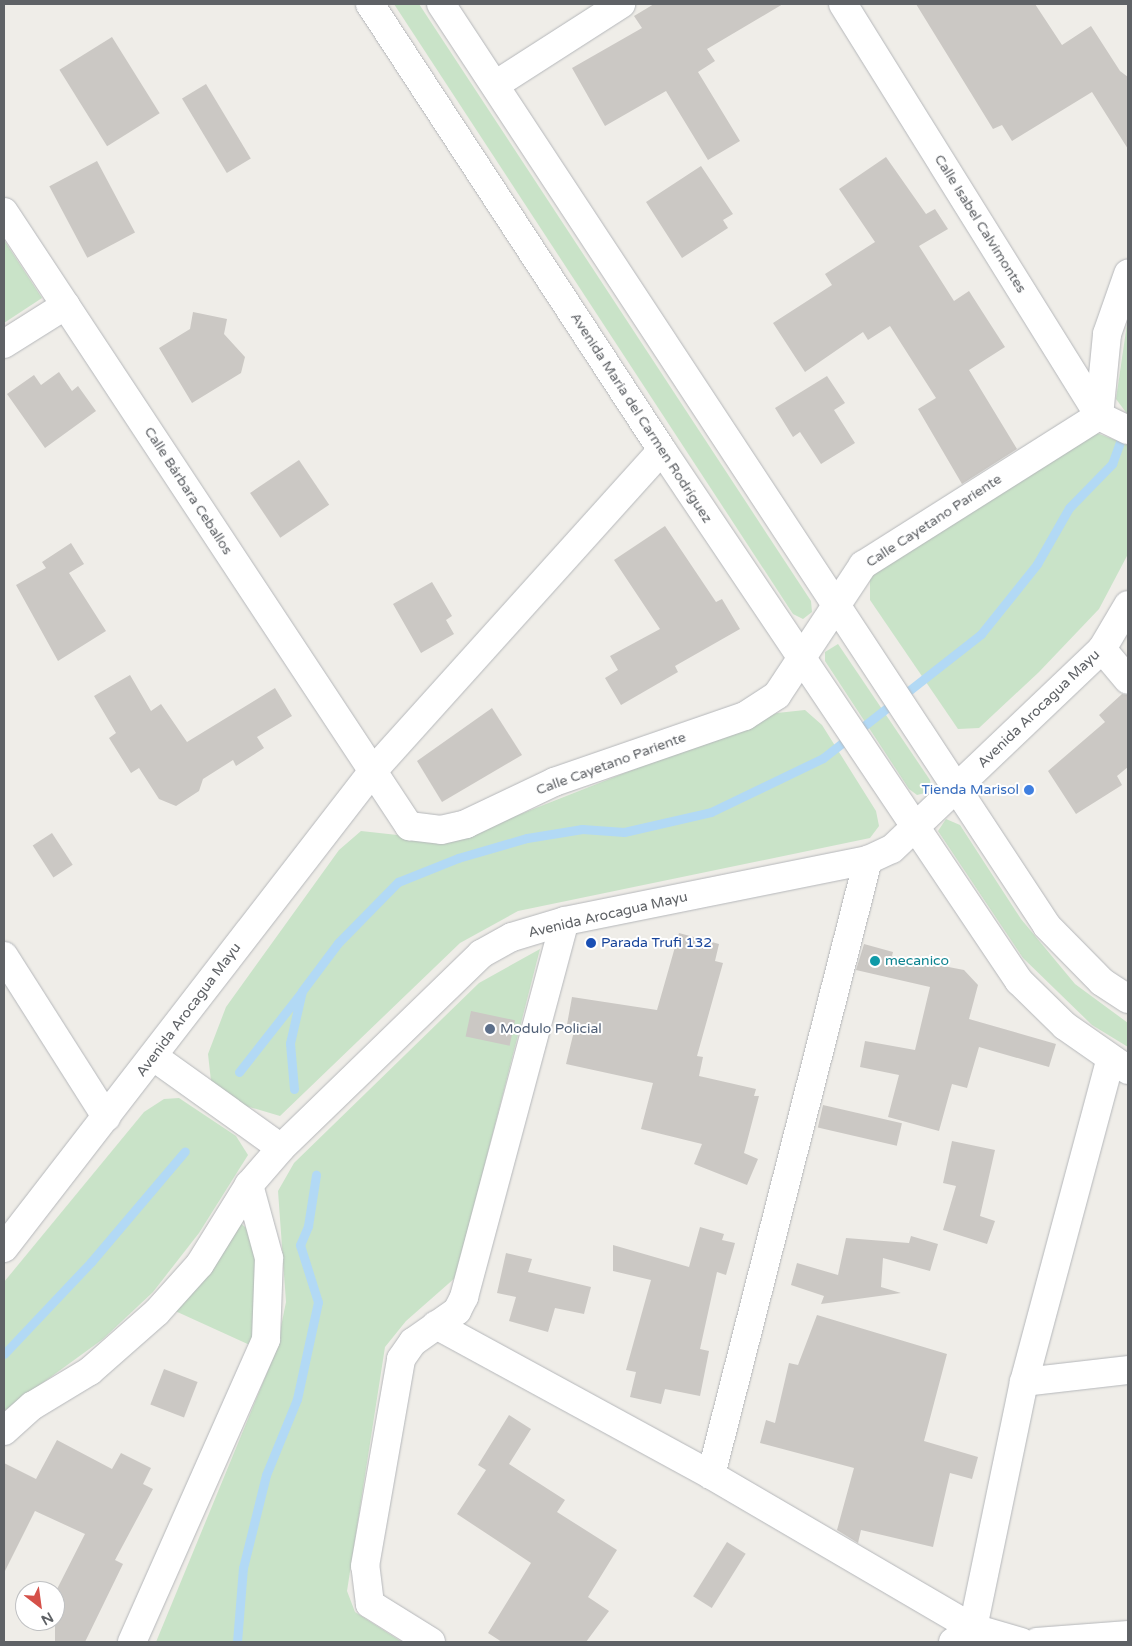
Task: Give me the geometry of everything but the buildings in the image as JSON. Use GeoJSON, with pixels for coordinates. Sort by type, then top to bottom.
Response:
{"type":"FeatureCollection","features":[{"type":"Feature","properties":{"kind":"street","name":"Avenida Maria del Carmen Rodríguez"},"geometry":{"type":"LineString","coordinates":[[370,4],[662,450],[1018,981],[1119,1066]]}},
{"type":"Feature","properties":{"kind":"street"},"geometry":{"type":"LineString","coordinates":[[441,4],[1047,926],[1102,982],[1128,1000]]}},
{"type":"Feature","properties":{"kind":"street"},"geometry":{"type":"LineString","coordinates":[[495,85],[621,4]]}},
{"type":"Feature","properties":{"kind":"street","name":"Calle Isabel Calvimontes"},"geometry":{"type":"LineString","coordinates":[[843,4],[1099,416]]}},
{"type":"Feature","properties":{"kind":"street","name":"Calle Bárbara Ceballos"},"geometry":{"type":"LineString","coordinates":[[4,212],[372,772]]}},
{"type":"Feature","properties":{"kind":"street"},"geometry":{"type":"LineString","coordinates":[[1128,274],[1107,334],[1099,416],[1128,430]]}},
{"type":"Feature","properties":{"kind":"street"},"geometry":{"type":"LineString","coordinates":[[4,344],[66,305]]}},
{"type":"Feature","properties":{"kind":"street","name":"Calle Cayetano Pariente"},"geometry":{"type":"LineString","coordinates":[[372,772],[409,826],[441,830],[458,826],[554,782],[745,716],[778,695],[863,565],[1099,416]]}},
{"type":"Feature","properties":{"kind":"street","name":"Avenida Arocagua Mayu"},"geometry":{"type":"LineString","coordinates":[[4,1248],[154,1057],[372,772],[662,450]]}},
{"type":"Feature","properties":{"kind":"street","name":"Avenida Arocagua Mayu"},"geometry":{"type":"LineString","coordinates":[[4,1431],[32,1406],[90,1371],[157,1312],[200,1264],[249,1186],[281,1148],[481,954],[512,936],[565,921],[868,860],[917,829],[956,788],[1102,649],[1128,605]]}},
{"type":"Feature","properties":{"kind":"street"},"geometry":{"type":"LineString","coordinates":[[1102,649],[1128,680]]}},
{"type":"Feature","properties":{"kind":"street"},"geometry":{"type":"LineString","coordinates":[[711,1475],[868,860]]}},
{"type":"Feature","properties":{"kind":"street"},"geometry":{"type":"LineString","coordinates":[[431,1642],[370,1604],[365,1566],[401,1359],[413,1342],[457,1311],[464,1297],[565,921]]}},
{"type":"Feature","properties":{"kind":"street"},"geometry":{"type":"LineString","coordinates":[[4,956],[106,1117]]}},
{"type":"Feature","properties":{"kind":"street"},"geometry":{"type":"LineString","coordinates":[[154,1057],[281,1148]]}},
{"type":"Feature","properties":{"kind":"street"},"geometry":{"type":"LineString","coordinates":[[963,1635],[1024,1382],[1119,1066]]}},
{"type":"Feature","properties":{"kind":"street"},"geometry":{"type":"LineString","coordinates":[[132,1642],[266,1338],[268,1258],[249,1186]]}},
{"type":"Feature","properties":{"kind":"street"},"geometry":{"type":"LineString","coordinates":[[436,1325],[711,1475],[963,1635],[1021,1642]]}},
{"type":"Feature","properties":{"kind":"street"},"geometry":{"type":"LineString","coordinates":[[1024,1382],[1128,1370]]}},
{"type":"Feature","properties":{"kind":"street"},"geometry":{"type":"LineString","coordinates":[[1037,1642],[1128,1635]]}},
{"type":"Feature","properties":{"kind":"green space"},"geometry":{"type":"Polygon","coordinates":[[[394,4],[419,4],[811,601],[812,612],[803,619],[793,614],[394,4]]]}},
{"type":"Feature","properties":{"kind":"green space"},"geometry":{"type":"Polygon","coordinates":[[[4,240],[42,298],[4,323],[4,240]]]}},
{"type":"Feature","properties":{"kind":"green space"},"geometry":{"type":"Polygon","coordinates":[[[1128,317],[1128,415],[1116,399],[1128,317]]]}},
{"type":"Feature","properties":{"kind":"green space"},"geometry":{"type":"Polygon","coordinates":[[[1097,433],[1128,445],[1128,554],[1099,609],[1039,672],[979,728],[958,729],[870,600],[870,576],[1097,433]]]}},
{"type":"Feature","properties":{"kind":"green space"},"geometry":{"type":"Polygon","coordinates":[[[838,644],[930,780],[931,787],[925,793],[917,795],[909,789],[825,661],[825,652],[838,644]]]}},
{"type":"Feature","properties":{"kind":"green space"},"geometry":{"type":"Polygon","coordinates":[[[805,710],[822,725],[876,811],[879,826],[870,838],[518,911],[460,943],[280,1116],[246,1106],[211,1081],[208,1054],[226,1007],[339,850],[361,831],[452,841],[777,713],[805,710]]]}},
{"type":"Feature","properties":{"kind":"green space"},"geometry":{"type":"Polygon","coordinates":[[[946,819],[960,825],[1021,919],[1075,984],[1128,1023],[1128,1047],[1092,1025],[1023,958],[938,831],[946,819]]]}},
{"type":"Feature","properties":{"kind":"green space"},"geometry":{"type":"Polygon","coordinates":[[[540,949],[456,1277],[406,1321],[385,1347],[347,1591],[355,1612],[402,1642],[156,1642],[276,1351],[286,1302],[278,1191],[294,1163],[479,983],[540,949]]]}},
{"type":"Feature","properties":{"kind":"green space"},"geometry":{"type":"Polygon","coordinates":[[[179,1098],[236,1136],[248,1155],[199,1233],[153,1292],[103,1339],[4,1411],[4,1282],[144,1112],[164,1099],[179,1098]]]}},
{"type":"Feature","properties":{"kind":"green space"},"geometry":{"type":"Polygon","coordinates":[[[238,1221],[252,1233],[263,1274],[252,1346],[173,1310],[238,1221]]]}},
{"type":"Feature","properties":{"kind":"waterway"},"geometry":{"type":"LineString","coordinates":[[294,1089],[290,1043],[302,991],[338,943],[398,882],[458,858],[527,838],[582,829],[624,832],[711,812],[823,758],[981,634],[1037,564],[1069,508],[1112,464],[1124,431]]}},
{"type":"Feature","properties":{"kind":"waterway"},"geometry":{"type":"LineString","coordinates":[[239,1072],[301,993]]}},
{"type":"Feature","properties":{"kind":"waterway"},"geometry":{"type":"LineString","coordinates":[[4,1354],[91,1262],[185,1151]]}},
{"type":"Feature","properties":{"kind":"waterway"},"geometry":{"type":"LineString","coordinates":[[237,1642],[243,1568],[266,1475],[297,1399],[318,1302],[300,1245],[308,1226],[316,1175]]}},
{"type":"Feature","properties":{"kind":"place","name":"Tienda Marisol"},"geometry":{"type":"Point","coordinates":[1029,790]}},
{"type":"Feature","properties":{"kind":"place","name":"Parada Trufi 132"},"geometry":{"type":"Point","coordinates":[591,943]}},
{"type":"Feature","properties":{"kind":"place","name":"mecanico"},"geometry":{"type":"Point","coordinates":[875,961]}},
{"type":"Feature","properties":{"kind":"place","name":"Modulo Policial"},"geometry":{"type":"Point","coordinates":[490,1029]}}]}
